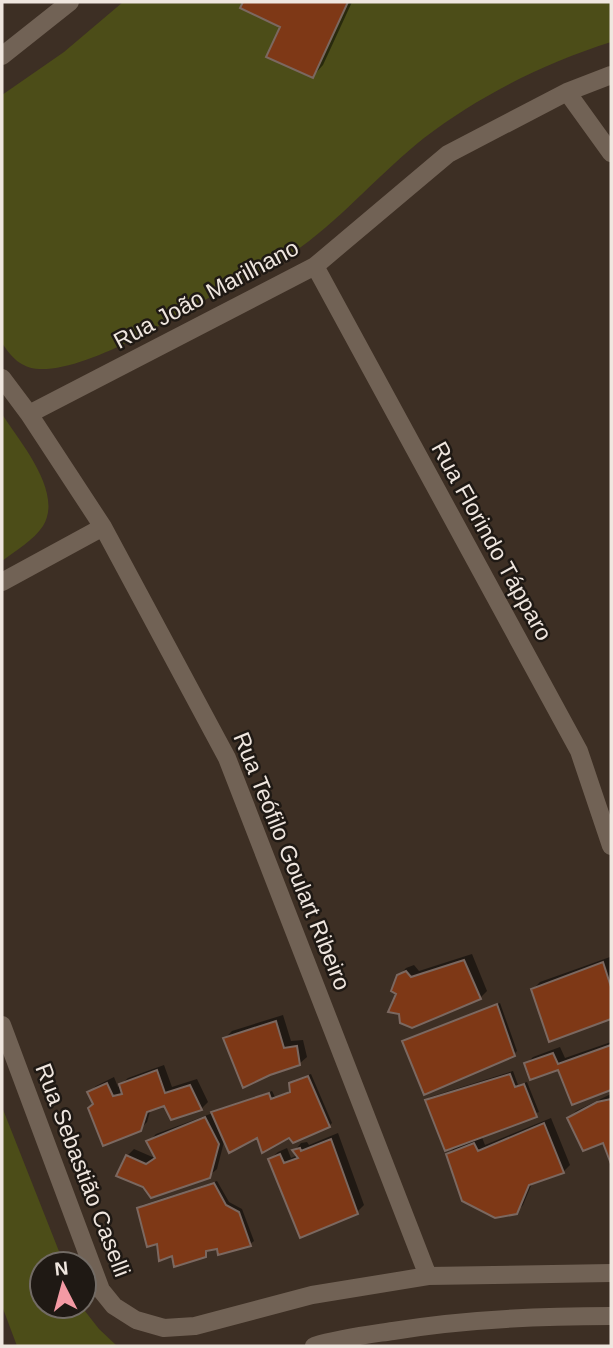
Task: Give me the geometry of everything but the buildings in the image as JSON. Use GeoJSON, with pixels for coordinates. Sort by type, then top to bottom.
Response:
{"type":"FeatureCollection","features":[{"type":"Feature","properties":{"kind":"street"},"geometry":{"type":"LineString","coordinates":[[2,56],[70,2]]}},
{"type":"Feature","properties":{"kind":"street","name":"Rua João Marilhano"},"geometry":{"type":"LineString","coordinates":[[29,414],[315,266],[448,154],[567,92],[611,75]]}},
{"type":"Feature","properties":{"kind":"street"},"geometry":{"type":"LineString","coordinates":[[567,92],[611,153]]}},
{"type":"Feature","properties":{"kind":"street","name":"Rua Florindo Tápparo"},"geometry":{"type":"LineString","coordinates":[[315,266],[579,751],[611,846]]}},
{"type":"Feature","properties":{"kind":"street","name":"Rua Teófilo Goulart Ribeiro"},"geometry":{"type":"LineString","coordinates":[[2,378],[29,414],[103,527],[227,758],[428,1276]]}},
{"type":"Feature","properties":{"kind":"street"},"geometry":{"type":"LineString","coordinates":[[2,582],[103,527]]}},
{"type":"Feature","properties":{"kind":"street","name":"Rua Sebastião Caselli"},"geometry":{"type":"LineString","coordinates":[[2,1025],[101,1290],[114,1306],[136,1320],[164,1328],[195,1326],[312,1295],[428,1276]]}},
{"type":"Feature","properties":{"kind":"street"},"geometry":{"type":"LineString","coordinates":[[428,1276],[611,1273]]}},
{"type":"Feature","properties":{"kind":"street"},"geometry":{"type":"LineString","coordinates":[[314,1346],[333,1340],[450,1322],[548,1316],[611,1316]]}},
{"type":"Feature","properties":{"kind":"shaded area"},"geometry":{"type":"Polygon","coordinates":[[[123,2],[611,2],[611,42],[538,70],[490,94],[445,122],[408,151],[317,235],[274,264],[109,351],[60,367],[33,368],[17,361],[2,343],[2,95],[64,52],[123,2]]]}},
{"type":"Feature","properties":{"kind":"shaded area"},"geometry":{"type":"Polygon","coordinates":[[[2,414],[37,467],[48,498],[48,513],[35,536],[2,561],[2,414]]]}},
{"type":"Feature","properties":{"kind":"shaded area"},"geometry":{"type":"Polygon","coordinates":[[[2,1107],[58,1250],[28,1250],[28,1320],[92,1320],[117,1346],[17,1346],[2,1306],[2,1107]]]}}]}
